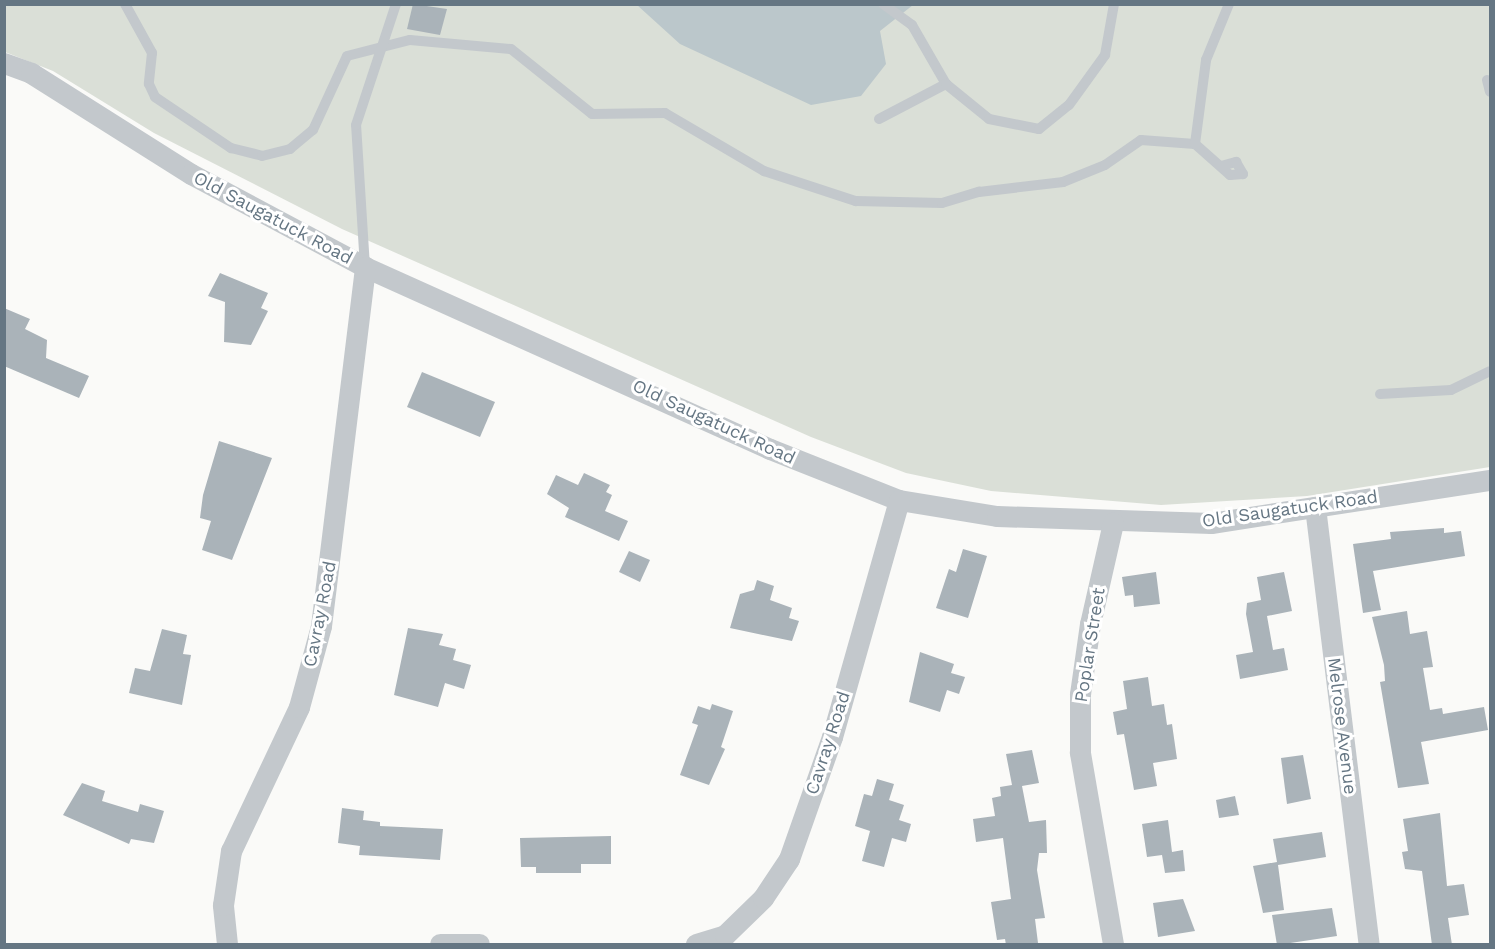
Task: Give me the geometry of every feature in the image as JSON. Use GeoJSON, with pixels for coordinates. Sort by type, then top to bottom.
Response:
{"type":"FeatureCollection","features":[{"type":"Feature","properties":{"kind":"street","name":"Old Saugatuck Road"},"geometry":{"type":"LineString","coordinates":[[4,63],[31,73],[191,174],[365,267],[770,449],[899,500],[997,516],[1113,523],[1211,523],[1491,480]]}},
{"type":"Feature","properties":{"kind":"street","name":"Cavray Road"},"geometry":{"type":"LineString","coordinates":[[227,945],[222,905],[231,851],[299,707],[321,626],[365,267]]}},
{"type":"Feature","properties":{"kind":"street","name":"Cavray Road"},"geometry":{"type":"LineString","coordinates":[[696,945],[725,935],[763,898],[789,859],[832,737],[899,500]]}},
{"type":"Feature","properties":{"kind":"street","name":"Melrose Avenue"},"geometry":{"type":"LineString","coordinates":[[1315,507],[1369,945]]}},
{"type":"Feature","properties":{"kind":"street","name":"Poplar Street"},"geometry":{"type":"LineString","coordinates":[[1113,523],[1090,624],[1080,694],[1080,752],[1113,945]]}},
{"type":"Feature","properties":{"kind":"street"},"geometry":{"type":"LineString","coordinates":[[440,945],[479,945]]}},
{"type":"Feature","properties":{"kind":"lane"},"geometry":{"type":"LineString","coordinates":[[124,4],[152,53],[149,84],[155,97],[205,134],[254,155],[276,154],[299,144],[321,116],[340,64],[347,56],[410,40],[457,40],[511,49],[592,114],[664,113],[764,171],[856,201],[942,203],[979,192],[1063,182],[1105,165],[1141,140],[1195,144],[1221,166]]}},
{"type":"Feature","properties":{"kind":"lane"},"geometry":{"type":"LineString","coordinates":[[365,267],[356,125],[396,4]]}},
{"type":"Feature","properties":{"kind":"lane"},"geometry":{"type":"LineString","coordinates":[[883,4],[904,18],[923,40],[946,84],[989,119],[1039,129],[1069,105],[1105,55],[1114,4]]}},
{"type":"Feature","properties":{"kind":"lane"},"geometry":{"type":"LineString","coordinates":[[1195,144],[1206,60],[1229,4]]}},
{"type":"Feature","properties":{"kind":"lane"},"geometry":{"type":"LineString","coordinates":[[1487,80],[1491,92]]}},
{"type":"Feature","properties":{"kind":"lane"},"geometry":{"type":"LineString","coordinates":[[879,119],[946,84]]}},
{"type":"Feature","properties":{"kind":"lane"},"geometry":{"type":"LineString","coordinates":[[1380,394],[1451,390],[1491,371]]}},
{"type":"Feature","properties":{"kind":"shaded area"},"geometry":{"type":"Polygon","coordinates":[[[4,5],[1490,5],[1490,467],[1307,496],[1161,505],[991,491],[906,473],[811,437],[342,229],[154,133],[53,71],[5,52],[4,5]]]}},
{"type":"Feature","properties":{"kind":"shaded area"},"geometry":{"type":"Polygon","coordinates":[[[637,5],[913,5],[880,31],[886,64],[861,96],[811,105],[680,44],[637,5]]]}},
{"type":"Feature","properties":{"kind":"building"},"geometry":{"type":"Polygon","coordinates":[[[413,4],[447,9],[440,35],[407,29],[413,4]]]}},
{"type":"Feature","properties":{"kind":"building"},"geometry":{"type":"Polygon","coordinates":[[[220,273],[268,293],[261,308],[268,311],[251,345],[224,342],[225,302],[208,296],[220,273]]]}},
{"type":"Feature","properties":{"kind":"building"},"geometry":{"type":"Polygon","coordinates":[[[4,308],[30,319],[25,329],[47,340],[46,358],[89,376],[79,398],[4,366],[4,308]]]}},
{"type":"Feature","properties":{"kind":"building"},"geometry":{"type":"Polygon","coordinates":[[[422,372],[495,402],[480,437],[407,407],[422,372]]]}},
{"type":"Feature","properties":{"kind":"building"},"geometry":{"type":"Polygon","coordinates":[[[219,441],[272,458],[232,560],[202,550],[211,521],[200,518],[203,495],[219,441]]]}},
{"type":"Feature","properties":{"kind":"building"},"geometry":{"type":"Polygon","coordinates":[[[584,473],[610,485],[606,492],[612,495],[605,511],[628,521],[619,541],[565,517],[569,508],[547,494],[556,475],[578,485],[584,473]]]}},
{"type":"Feature","properties":{"kind":"building"},"geometry":{"type":"Polygon","coordinates":[[[1444,528],[1444,533],[1461,531],[1465,556],[1373,571],[1381,610],[1363,613],[1353,544],[1391,539],[1390,532],[1444,528]]]}},
{"type":"Feature","properties":{"kind":"building"},"geometry":{"type":"Polygon","coordinates":[[[963,549],[987,556],[968,618],[936,608],[949,569],[956,572],[963,549]]]}},
{"type":"Feature","properties":{"kind":"building"},"geometry":{"type":"Polygon","coordinates":[[[629,551],[650,560],[640,582],[619,572],[629,551]]]}},
{"type":"Feature","properties":{"kind":"building"},"geometry":{"type":"Polygon","coordinates":[[[1156,572],[1160,604],[1134,607],[1133,595],[1125,596],[1122,577],[1156,572]]]}},
{"type":"Feature","properties":{"kind":"building"},"geometry":{"type":"Polygon","coordinates":[[[1284,572],[1292,611],[1267,616],[1273,650],[1284,648],[1288,670],[1240,679],[1236,655],[1253,652],[1246,614],[1247,603],[1261,600],[1257,577],[1284,572]]]}},
{"type":"Feature","properties":{"kind":"building"},"geometry":{"type":"Polygon","coordinates":[[[757,580],[774,586],[770,600],[792,608],[789,618],[799,621],[792,641],[730,628],[740,594],[754,590],[757,580]]]}},
{"type":"Feature","properties":{"kind":"building"},"geometry":{"type":"Polygon","coordinates":[[[1407,611],[1410,634],[1427,631],[1433,667],[1423,668],[1430,710],[1442,708],[1443,714],[1484,707],[1488,730],[1421,742],[1429,784],[1398,788],[1380,682],[1385,681],[1384,665],[1372,617],[1407,611]]]}},
{"type":"Feature","properties":{"kind":"building"},"geometry":{"type":"Polygon","coordinates":[[[408,628],[443,634],[439,645],[456,649],[453,660],[471,665],[464,689],[445,683],[438,707],[394,695],[408,628]]]}},
{"type":"Feature","properties":{"kind":"building"},"geometry":{"type":"Polygon","coordinates":[[[162,629],[187,635],[183,654],[191,655],[182,705],[129,693],[135,668],[150,671],[162,629]]]}},
{"type":"Feature","properties":{"kind":"building"},"geometry":{"type":"Polygon","coordinates":[[[920,652],[954,664],[951,673],[965,677],[959,694],[947,690],[940,712],[909,702],[920,652]]]}},
{"type":"Feature","properties":{"kind":"building"},"geometry":{"type":"Polygon","coordinates":[[[1148,677],[1152,706],[1164,704],[1167,725],[1172,724],[1177,759],[1153,763],[1157,786],[1134,790],[1124,734],[1117,735],[1113,712],[1127,709],[1123,681],[1148,677]]]}},
{"type":"Feature","properties":{"kind":"building"},"geometry":{"type":"Polygon","coordinates":[[[712,704],[733,711],[721,747],[725,749],[709,785],[680,775],[698,725],[692,723],[698,706],[710,710],[712,704]]]}},
{"type":"Feature","properties":{"kind":"building"},"geometry":{"type":"Polygon","coordinates":[[[1032,750],[1039,783],[1022,786],[1029,822],[1046,820],[1047,853],[1039,853],[1037,870],[1045,918],[1035,919],[1038,943],[1006,945],[1005,939],[997,940],[991,902],[1011,899],[1003,838],[976,842],[973,819],[995,816],[992,798],[1001,796],[1000,787],[1012,785],[1006,754],[1032,750]]]}},
{"type":"Feature","properties":{"kind":"building"},"geometry":{"type":"Polygon","coordinates":[[[1303,755],[1311,799],[1287,804],[1281,758],[1303,755]]]}},
{"type":"Feature","properties":{"kind":"building"},"geometry":{"type":"Polygon","coordinates":[[[877,779],[894,784],[889,800],[904,805],[899,820],[911,824],[906,842],[892,838],[884,867],[862,861],[870,831],[855,826],[864,794],[872,796],[877,779]]]}},
{"type":"Feature","properties":{"kind":"building"},"geometry":{"type":"Polygon","coordinates":[[[82,783],[105,791],[102,801],[138,812],[140,804],[164,811],[154,843],[131,839],[129,844],[63,815],[82,783]]]}},
{"type":"Feature","properties":{"kind":"building"},"geometry":{"type":"Polygon","coordinates":[[[1235,796],[1239,815],[1219,818],[1216,800],[1235,796]]]}},
{"type":"Feature","properties":{"kind":"building"},"geometry":{"type":"Polygon","coordinates":[[[342,808],[364,811],[363,820],[380,822],[380,826],[443,829],[440,860],[359,855],[360,846],[338,843],[342,808]]]}},
{"type":"Feature","properties":{"kind":"building"},"geometry":{"type":"Polygon","coordinates":[[[1440,813],[1447,886],[1464,884],[1469,915],[1448,918],[1452,945],[1432,945],[1422,871],[1405,869],[1402,852],[1408,851],[1403,819],[1440,813]]]}},
{"type":"Feature","properties":{"kind":"building"},"geometry":{"type":"Polygon","coordinates":[[[1168,820],[1172,852],[1183,850],[1185,871],[1165,873],[1162,855],[1147,857],[1142,824],[1168,820]]]}},
{"type":"Feature","properties":{"kind":"building"},"geometry":{"type":"Polygon","coordinates":[[[1322,832],[1326,857],[1278,865],[1284,910],[1263,913],[1253,866],[1277,862],[1273,839],[1322,832]]]}},
{"type":"Feature","properties":{"kind":"building"},"geometry":{"type":"Polygon","coordinates":[[[611,836],[611,864],[581,864],[581,873],[536,873],[536,867],[521,867],[520,838],[611,836]]]}},
{"type":"Feature","properties":{"kind":"building"},"geometry":{"type":"Polygon","coordinates":[[[1183,899],[1195,931],[1158,937],[1153,903],[1183,899]]]}},
{"type":"Feature","properties":{"kind":"building"},"geometry":{"type":"Polygon","coordinates":[[[1332,908],[1337,936],[1277,945],[1272,915],[1332,908]]]}}]}
